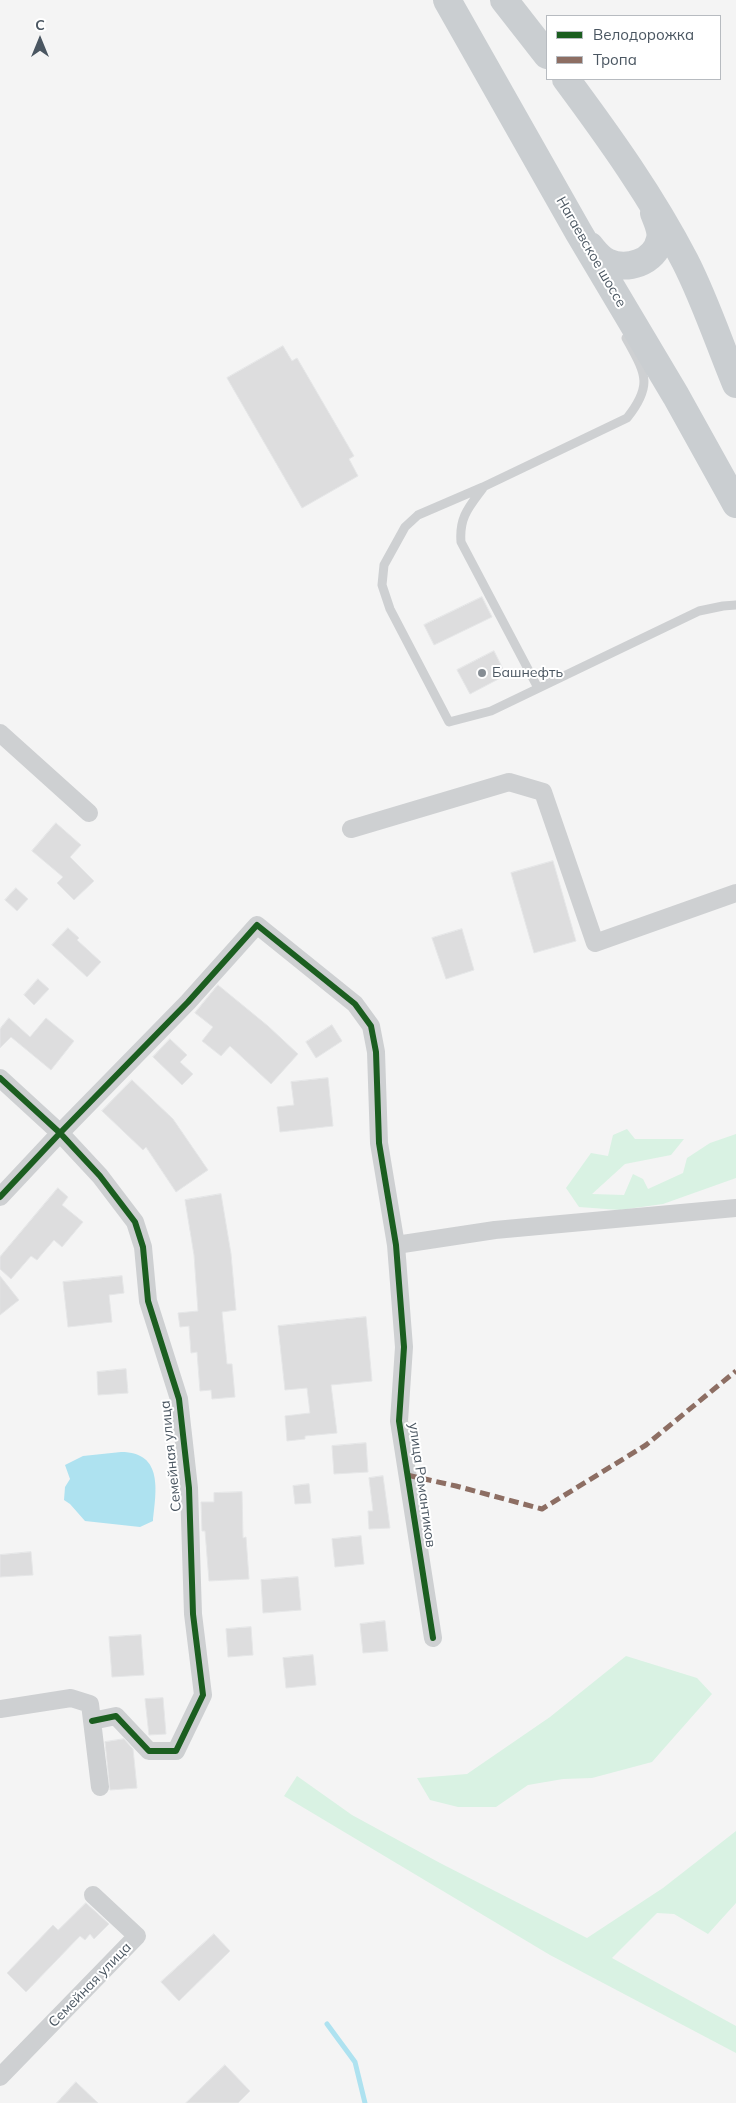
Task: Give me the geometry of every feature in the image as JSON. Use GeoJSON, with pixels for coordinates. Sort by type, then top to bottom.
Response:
{"type":"FeatureCollection","features":[{"type":"Feature","properties":{"kind":"main road","name":"Нагаевское шоссе"},"geometry":{"type":"LineString","coordinates":[[447,0],[604,277],[676,396],[736,504]]}},
{"type":"Feature","properties":{"kind":"main road"},"geometry":{"type":"LineString","coordinates":[[504,0],[546,54]]}},
{"type":"Feature","properties":{"kind":"main road"},"geometry":{"type":"LineString","coordinates":[[567,80],[601,125],[647,196],[685,262],[736,384]]}},
{"type":"Feature","properties":{"kind":"main road"},"geometry":{"type":"LineString","coordinates":[[579,233],[599,257],[608,262],[621,266],[644,261],[655,252],[660,238],[659,227],[647,196]]}},
{"type":"Feature","properties":{"kind":"street"},"geometry":{"type":"LineString","coordinates":[[0,733],[90,813]]}},
{"type":"Feature","properties":{"kind":"street"},"geometry":{"type":"LineString","coordinates":[[351,829],[509,782],[542,792],[595,943],[736,893]]}},
{"type":"Feature","properties":{"kind":"street","name":"улица Романтиков"},"geometry":{"type":"LineString","coordinates":[[60,1133],[188,1002],[257,925],[354,1004],[370,1026],[376,1052],[379,1142],[396,1245],[404,1347],[399,1421],[433,1638]]}},
{"type":"Feature","properties":{"kind":"street","name":"Семейная улица"},"geometry":{"type":"LineString","coordinates":[[0,1078],[60,1133],[100,1176],[135,1222],[143,1247],[148,1301],[178,1399],[189,1488],[193,1614],[203,1695],[176,1750],[149,1750],[116,1716],[92,1721]]}},
{"type":"Feature","properties":{"kind":"street"},"geometry":{"type":"LineString","coordinates":[[0,1197],[60,1133]]}},
{"type":"Feature","properties":{"kind":"street"},"geometry":{"type":"LineString","coordinates":[[396,1245],[495,1230],[736,1208]]}},
{"type":"Feature","properties":{"kind":"street"},"geometry":{"type":"LineString","coordinates":[[0,1709],[71,1698],[90,1704],[100,1787]]}},
{"type":"Feature","properties":{"kind":"street","name":"Семейная улица"},"geometry":{"type":"LineString","coordinates":[[0,2077],[137,1936],[93,1895]]}},
{"type":"Feature","properties":{"kind":"lane"},"geometry":{"type":"LineString","coordinates":[[604,277],[613,310]]}},
{"type":"Feature","properties":{"kind":"lane"},"geometry":{"type":"LineString","coordinates":[[620,327],[643,369],[644,388],[640,402],[627,418],[418,516],[405,527],[384,566],[382,585],[390,609],[449,722],[491,711],[699,612],[722,606],[736,605]]}},
{"type":"Feature","properties":{"kind":"lane"},"geometry":{"type":"LineString","coordinates":[[483,487],[463,515],[460,532],[461,542],[538,688]]}},
{"type":"Feature","properties":{"kind":"green space"},"geometry":{"type":"Polygon","coordinates":[[[627,1129],[635,1139],[684,1139],[671,1155],[625,1164],[592,1194],[624,1195],[633,1174],[643,1179],[648,1189],[683,1173],[687,1158],[710,1143],[736,1134],[736,1178],[663,1204],[620,1210],[579,1207],[566,1188],[591,1153],[608,1156],[613,1135],[627,1129]]]}},
{"type":"Feature","properties":{"kind":"green space"},"geometry":{"type":"Polygon","coordinates":[[[626,1656],[697,1678],[712,1694],[652,1762],[592,1778],[563,1779],[528,1785],[496,1807],[458,1807],[430,1800],[417,1778],[467,1774],[550,1717],[626,1656]]]}},
{"type":"Feature","properties":{"kind":"green space"},"geometry":{"type":"Polygon","coordinates":[[[297,1776],[352,1815],[440,1863],[587,1938],[663,1888],[736,1831],[736,1903],[708,1934],[674,1914],[657,1913],[612,1958],[736,2026],[736,2053],[550,1955],[284,1796],[297,1776]]]}},
{"type":"Feature","properties":{"kind":"water"},"geometry":{"type":"Polygon","coordinates":[[[121,1452],[135,1454],[145,1459],[151,1466],[156,1486],[153,1521],[140,1527],[85,1521],[64,1500],[65,1487],[70,1479],[65,1465],[83,1456],[121,1452]]]}},
{"type":"Feature","properties":{"kind":"building"},"geometry":{"type":"Polygon","coordinates":[[[283,346],[292,361],[297,358],[354,456],[349,459],[358,476],[302,508],[227,378],[283,346]]]}},
{"type":"Feature","properties":{"kind":"building"},"geometry":{"type":"Polygon","coordinates":[[[482,597],[492,617],[434,645],[424,625],[482,597]]]}},
{"type":"Feature","properties":{"kind":"building","name":"Башнефть"},"geometry":{"type":"Polygon","coordinates":[[[494,651],[506,675],[470,694],[457,670],[494,651]]]}},
{"type":"Feature","properties":{"kind":"building"},"geometry":{"type":"Polygon","coordinates":[[[56,823],[81,845],[70,857],[94,881],[74,900],[57,883],[63,877],[32,851],[56,823]]]}},
{"type":"Feature","properties":{"kind":"building"},"geometry":{"type":"Polygon","coordinates":[[[553,861],[576,941],[534,953],[511,873],[553,861]]]}},
{"type":"Feature","properties":{"kind":"building"},"geometry":{"type":"Polygon","coordinates":[[[16,888],[28,899],[17,911],[5,900],[16,888]]]}},
{"type":"Feature","properties":{"kind":"building"},"geometry":{"type":"Polygon","coordinates":[[[68,928],[79,938],[77,940],[101,962],[87,977],[52,945],[68,928]]]}},
{"type":"Feature","properties":{"kind":"building"},"geometry":{"type":"Polygon","coordinates":[[[462,929],[474,970],[446,979],[432,938],[462,929]]]}},
{"type":"Feature","properties":{"kind":"building"},"geometry":{"type":"Polygon","coordinates":[[[38,979],[49,989],[34,1005],[24,995],[38,979]]]}},
{"type":"Feature","properties":{"kind":"building"},"geometry":{"type":"Polygon","coordinates":[[[218,985],[268,1026],[298,1054],[271,1084],[230,1046],[221,1056],[202,1041],[213,1027],[195,1013],[218,985]]]}},
{"type":"Feature","properties":{"kind":"building"},"geometry":{"type":"Polygon","coordinates":[[[9,1018],[30,1037],[46,1018],[74,1041],[51,1070],[11,1037],[0,1048],[0,1029],[9,1018]]]}},
{"type":"Feature","properties":{"kind":"building"},"geometry":{"type":"Polygon","coordinates":[[[332,1025],[342,1041],[316,1058],[306,1042],[332,1025]]]}},
{"type":"Feature","properties":{"kind":"building"},"geometry":{"type":"Polygon","coordinates":[[[170,1039],[187,1055],[180,1062],[193,1074],[182,1085],[153,1057],[170,1039]]]}},
{"type":"Feature","properties":{"kind":"building"},"geometry":{"type":"Polygon","coordinates":[[[328,1078],[333,1126],[280,1132],[277,1107],[294,1105],[291,1082],[328,1078]]]}},
{"type":"Feature","properties":{"kind":"building"},"geometry":{"type":"Polygon","coordinates":[[[132,1080],[173,1119],[208,1170],[176,1192],[146,1147],[143,1150],[102,1111],[132,1080]]]}},
{"type":"Feature","properties":{"kind":"building"},"geometry":{"type":"Polygon","coordinates":[[[58,1188],[68,1197],[62,1205],[83,1222],[62,1247],[54,1240],[37,1260],[31,1256],[11,1279],[0,1269],[0,1257],[58,1188]]]}},
{"type":"Feature","properties":{"kind":"building"},"geometry":{"type":"Polygon","coordinates":[[[221,1194],[231,1254],[236,1310],[222,1312],[227,1364],[232,1364],[235,1397],[212,1399],[211,1390],[200,1391],[197,1352],[191,1353],[189,1326],[180,1327],[178,1313],[198,1311],[194,1255],[185,1200],[221,1194]]]}},
{"type":"Feature","properties":{"kind":"building"},"geometry":{"type":"Polygon","coordinates":[[[0,1276],[19,1300],[0,1315],[0,1276]]]}},
{"type":"Feature","properties":{"kind":"building"},"geometry":{"type":"Polygon","coordinates":[[[122,1276],[124,1293],[109,1295],[112,1322],[68,1327],[63,1282],[122,1276]]]}},
{"type":"Feature","properties":{"kind":"building"},"geometry":{"type":"Polygon","coordinates":[[[366,1317],[372,1381],[331,1385],[337,1433],[305,1436],[305,1439],[287,1441],[285,1416],[310,1413],[307,1388],[285,1390],[278,1326],[366,1317]]]}},
{"type":"Feature","properties":{"kind":"building"},"geometry":{"type":"Polygon","coordinates":[[[126,1369],[128,1393],[98,1395],[97,1372],[126,1369]]]}},
{"type":"Feature","properties":{"kind":"building"},"geometry":{"type":"Polygon","coordinates":[[[366,1443],[368,1472],[334,1474],[332,1446],[366,1443]]]}},
{"type":"Feature","properties":{"kind":"building"},"geometry":{"type":"Polygon","coordinates":[[[383,1476],[390,1528],[369,1529],[368,1511],[373,1511],[369,1478],[383,1476]]]}},
{"type":"Feature","properties":{"kind":"building"},"geometry":{"type":"Polygon","coordinates":[[[309,1484],[311,1503],[295,1504],[293,1486],[309,1484]]]}},
{"type":"Feature","properties":{"kind":"building"},"geometry":{"type":"Polygon","coordinates":[[[242,1492],[243,1538],[246,1537],[249,1579],[209,1581],[205,1531],[202,1531],[201,1502],[214,1502],[214,1493],[242,1492]]]}},
{"type":"Feature","properties":{"kind":"building"},"geometry":{"type":"Polygon","coordinates":[[[361,1536],[364,1564],[335,1567],[332,1539],[361,1536]]]}},
{"type":"Feature","properties":{"kind":"building"},"geometry":{"type":"Polygon","coordinates":[[[31,1552],[33,1575],[0,1577],[0,1555],[31,1552]]]}},
{"type":"Feature","properties":{"kind":"building"},"geometry":{"type":"Polygon","coordinates":[[[298,1577],[301,1610],[263,1613],[261,1580],[298,1577]]]}},
{"type":"Feature","properties":{"kind":"building"},"geometry":{"type":"Polygon","coordinates":[[[385,1621],[388,1651],[363,1653],[360,1624],[385,1621]]]}},
{"type":"Feature","properties":{"kind":"building"},"geometry":{"type":"Polygon","coordinates":[[[251,1627],[253,1655],[228,1657],[226,1629],[251,1627]]]}},
{"type":"Feature","properties":{"kind":"building"},"geometry":{"type":"Polygon","coordinates":[[[141,1635],[144,1675],[112,1677],[109,1637],[141,1635]]]}},
{"type":"Feature","properties":{"kind":"building"},"geometry":{"type":"Polygon","coordinates":[[[313,1655],[316,1685],[286,1688],[283,1658],[313,1655]]]}},
{"type":"Feature","properties":{"kind":"building"},"geometry":{"type":"Polygon","coordinates":[[[163,1698],[166,1734],[149,1735],[145,1699],[163,1698]]]}},
{"type":"Feature","properties":{"kind":"building"},"geometry":{"type":"Polygon","coordinates":[[[124,1739],[133,1749],[137,1788],[110,1790],[105,1742],[124,1739]]]}},
{"type":"Feature","properties":{"kind":"building"},"geometry":{"type":"Polygon","coordinates":[[[86,1903],[109,1924],[94,1939],[90,1934],[85,1940],[80,1936],[26,1992],[7,1973],[53,1925],[58,1930],[86,1903]]]}},
{"type":"Feature","properties":{"kind":"building"},"geometry":{"type":"Polygon","coordinates":[[[214,1934],[230,1951],[179,2001],[161,1982],[214,1934]]]}},
{"type":"Feature","properties":{"kind":"building"},"geometry":{"type":"Polygon","coordinates":[[[225,2065],[250,2091],[238,2103],[186,2103],[225,2065]]]}},
{"type":"Feature","properties":{"kind":"building"},"geometry":{"type":"Polygon","coordinates":[[[76,2082],[98,2103],[57,2103],[76,2082]]]}},
{"type":"Feature","properties":{"kind":"waterway"},"geometry":{"type":"LineString","coordinates":[[327,2024],[355,2062],[365,2103]]}},
{"type":"Feature","properties":{"kind":"marked path"},"geometry":{"type":"LineString","coordinates":[[407,1475],[542,1509],[646,1445],[736,1371]]}},
{"type":"Feature","properties":{"kind":"cycle path"},"geometry":{"type":"LineString","coordinates":[[0,1197],[188,1002],[257,925],[355,1004],[371,1026],[376,1052],[379,1143],[396,1245],[404,1347],[399,1421],[433,1638]]}},
{"type":"Feature","properties":{"kind":"cycle path"},"geometry":{"type":"LineString","coordinates":[[0,1078],[60,1133],[100,1176],[135,1222],[143,1247],[148,1301],[179,1399],[189,1488],[193,1614],[203,1695],[176,1751],[149,1751],[116,1716],[92,1721]]}},
{"type":"Feature","properties":{"kind":"place","name":"Башнефть"},"geometry":{"type":"Point","coordinates":[482,673]}}]}
